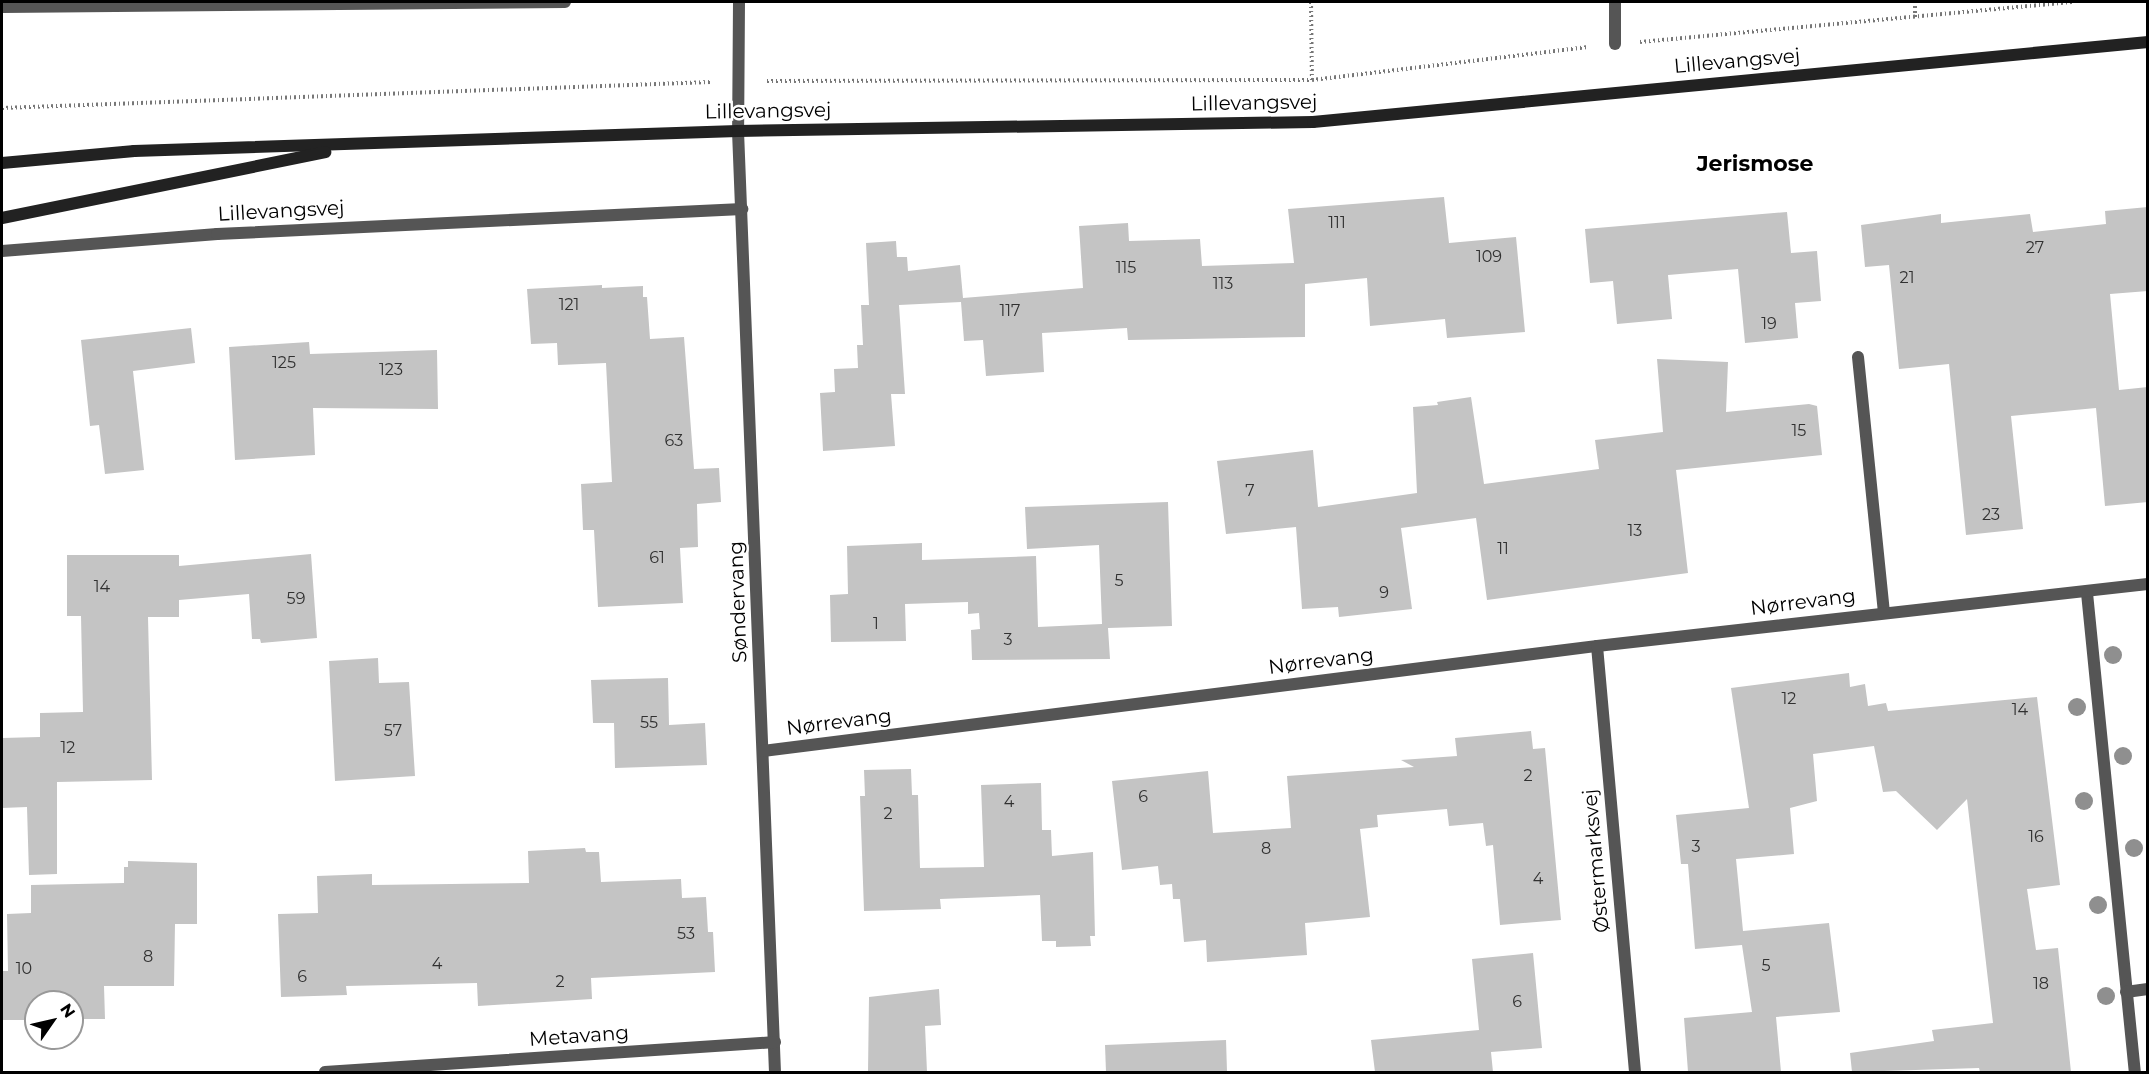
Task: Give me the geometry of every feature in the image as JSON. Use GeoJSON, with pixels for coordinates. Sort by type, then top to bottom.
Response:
{"type":"FeatureCollection","features":[{"type":"Feature","properties":{"kind":"street"},"geometry":{"type":"LineString","coordinates":[[2,7],[565,2]]}},
{"type":"Feature","properties":{"kind":"street","name":"Søndervang"},"geometry":{"type":"LineString","coordinates":[[739,2],[738,131],[776,1072]]}},
{"type":"Feature","properties":{"kind":"street"},"geometry":{"type":"LineString","coordinates":[[1615,2],[1615,44]]}},
{"type":"Feature","properties":{"kind":"street","name":"Lillevangsvej"},"geometry":{"type":"LineString","coordinates":[[2,163],[134,151],[738,131],[1313,122],[2148,42]]}},
{"type":"Feature","properties":{"kind":"street","name":"Lillevangsvej"},"geometry":{"type":"LineString","coordinates":[[2,218],[358,145]]}},
{"type":"Feature","properties":{"kind":"street","name":"Lillevangsvej"},"geometry":{"type":"LineString","coordinates":[[2,250],[443,221],[742,209]]}},
{"type":"Feature","properties":{"kind":"street","name":"Nørrevang"},"geometry":{"type":"LineString","coordinates":[[1858,357],[1884,612]]}},
{"type":"Feature","properties":{"kind":"street","name":"Nørrevang"},"geometry":{"type":"LineString","coordinates":[[763,751],[1597,646],[1884,612],[2087,593],[2148,584]]}},
{"type":"Feature","properties":{"kind":"street"},"geometry":{"type":"LineString","coordinates":[[2087,593],[2135,1072]]}},
{"type":"Feature","properties":{"kind":"street","name":"Østermarksvej"},"geometry":{"type":"LineString","coordinates":[[1597,646],[1635,1072]]}},
{"type":"Feature","properties":{"kind":"street"},"geometry":{"type":"LineString","coordinates":[[2126,992],[2148,989]]}},
{"type":"Feature","properties":{"kind":"street","name":"Metavang"},"geometry":{"type":"LineString","coordinates":[[325,1072],[385,1071],[775,1042]]}},
{"type":"Feature","properties":{"kind":"path"},"geometry":{"type":"LineString","coordinates":[[1311,2],[1312,80]]}},
{"type":"Feature","properties":{"kind":"path"},"geometry":{"type":"LineString","coordinates":[[1915,2],[1915,17]]}},
{"type":"Feature","properties":{"kind":"path"},"geometry":{"type":"LineString","coordinates":[[2,108],[739,81],[1312,80],[1615,44],[2074,2]]}},
{"type":"Feature","properties":{"kind":"building"},"geometry":{"type":"Polygon","coordinates":[[[1444,197],[1449,243],[1516,237],[1525,332],[1447,338],[1445,319],[1370,326],[1367,278],[1305,284],[1305,337],[1128,340],[1127,328],[1042,333],[1044,372],[986,376],[983,340],[964,341],[961,302],[899,305],[905,394],[891,394],[895,446],[823,451],[820,393],[835,392],[834,369],[858,368],[857,345],[863,345],[861,305],[869,305],[866,243],[896,241],[897,257],[907,257],[908,271],[960,265],[963,298],[1083,288],[1079,226],[1128,223],[1129,241],[1200,239],[1202,266],[1294,263],[1288,209],[1444,197]]]}},
{"type":"Feature","properties":{"kind":"building"},"geometry":{"type":"Polygon","coordinates":[[[2148,207],[2148,291],[2110,294],[2119,390],[2148,387],[2148,502],[2105,506],[2096,408],[2011,416],[2023,529],[1966,535],[1949,364],[1899,369],[1889,265],[1865,267],[1861,225],[1941,214],[1941,223],[2030,214],[2033,232],[2106,224],[2105,211],[2148,207]]]}},
{"type":"Feature","properties":{"kind":"building"},"geometry":{"type":"Polygon","coordinates":[[[1787,212],[1791,253],[1817,251],[1821,301],[1795,303],[1798,338],[1745,343],[1738,269],[1668,275],[1672,319],[1617,324],[1613,281],[1590,283],[1585,229],[1787,212]]]}},
{"type":"Feature","properties":{"kind":"building"},"geometry":{"type":"Polygon","coordinates":[[[602,285],[602,288],[643,286],[643,297],[647,297],[650,339],[684,337],[694,469],[719,468],[721,502],[697,504],[698,547],[680,548],[683,603],[598,607],[594,530],[583,530],[581,484],[612,482],[606,363],[558,365],[557,343],[531,344],[527,289],[602,285]]]}},
{"type":"Feature","properties":{"kind":"building"},"geometry":{"type":"Polygon","coordinates":[[[191,328],[195,363],[133,371],[144,470],[105,474],[99,425],[90,426],[81,340],[191,328]]]}},
{"type":"Feature","properties":{"kind":"building"},"geometry":{"type":"Polygon","coordinates":[[[309,342],[310,354],[437,350],[438,409],[313,408],[315,455],[235,460],[229,347],[309,342]]]}},
{"type":"Feature","properties":{"kind":"building"},"geometry":{"type":"Polygon","coordinates":[[[1657,359],[1728,362],[1726,412],[1809,404],[1817,406],[1822,455],[1676,470],[1688,573],[1487,600],[1476,518],[1401,528],[1412,609],[1339,617],[1338,607],[1302,609],[1296,527],[1226,534],[1217,461],[1313,450],[1318,507],[1417,493],[1413,407],[1438,405],[1437,402],[1471,397],[1484,484],[1599,469],[1595,440],[1663,432],[1657,359]]]}},
{"type":"Feature","properties":{"kind":"building"},"geometry":{"type":"Polygon","coordinates":[[[1168,502],[1172,626],[1108,628],[1110,659],[972,660],[971,630],[980,629],[979,613],[968,614],[968,602],[905,604],[906,641],[831,642],[830,595],[848,594],[847,546],[922,543],[922,560],[1036,556],[1038,627],[1102,624],[1099,545],[1027,549],[1025,507],[1168,502]]]}},
{"type":"Feature","properties":{"kind":"building"},"geometry":{"type":"Polygon","coordinates":[[[311,554],[317,638],[261,643],[260,639],[252,639],[249,594],[179,600],[179,617],[148,617],[152,780],[57,782],[57,874],[29,875],[27,807],[2,808],[2,738],[40,737],[40,713],[83,712],[81,616],[67,616],[67,555],[179,555],[179,566],[311,554]]]}},
{"type":"Feature","properties":{"kind":"building"},"geometry":{"type":"Polygon","coordinates":[[[378,658],[379,683],[409,682],[415,776],[335,781],[329,661],[378,658]]]}},
{"type":"Feature","properties":{"kind":"building"},"geometry":{"type":"Polygon","coordinates":[[[1849,673],[1850,687],[1865,684],[1868,706],[1886,703],[1888,711],[2037,697],[2060,885],[2027,889],[2036,950],[2058,948],[2071,1072],[1980,1072],[1979,1068],[1852,1072],[1850,1053],[1934,1041],[1932,1030],[1993,1023],[1967,799],[1937,830],[1896,791],[1883,792],[1874,746],[1813,754],[1817,801],[1790,808],[1794,854],[1736,859],[1743,931],[1829,923],[1840,1012],[1776,1017],[1781,1072],[1688,1072],[1684,1018],[1752,1012],[1742,945],[1695,949],[1688,864],[1681,864],[1676,815],[1749,808],[1731,688],[1849,673]]]}},
{"type":"Feature","properties":{"kind":"building"},"geometry":{"type":"Polygon","coordinates":[[[668,678],[669,725],[705,723],[707,765],[615,768],[614,723],[593,723],[591,680],[668,678]]]}},
{"type":"Feature","properties":{"kind":"building"},"geometry":{"type":"Polygon","coordinates":[[[1531,731],[1533,749],[1545,748],[1561,920],[1500,925],[1493,845],[1486,846],[1483,823],[1449,826],[1447,809],[1377,815],[1378,827],[1360,829],[1370,917],[1305,923],[1307,955],[1207,962],[1206,940],[1184,942],[1180,899],[1173,899],[1172,884],[1160,885],[1158,866],[1122,870],[1112,781],[1208,771],[1213,833],[1291,828],[1287,776],[1414,767],[1401,760],[1457,756],[1455,738],[1531,731]]]}},
{"type":"Feature","properties":{"kind":"building"},"geometry":{"type":"Polygon","coordinates":[[[911,769],[912,795],[918,795],[920,868],[984,867],[981,785],[1041,783],[1042,830],[1051,830],[1052,856],[1093,852],[1095,936],[1090,936],[1091,946],[1056,947],[1056,941],[1042,941],[1040,895],[940,899],[941,909],[864,911],[860,796],[865,796],[864,770],[911,769]]]}},
{"type":"Feature","properties":{"kind":"building"},"geometry":{"type":"Polygon","coordinates":[[[585,848],[586,852],[599,852],[601,882],[681,879],[682,898],[706,897],[708,932],[713,932],[715,972],[591,978],[592,999],[478,1006],[477,983],[346,986],[347,995],[281,997],[278,914],[318,913],[317,876],[372,874],[372,885],[529,883],[528,851],[585,848]]]}},
{"type":"Feature","properties":{"kind":"building"},"geometry":{"type":"Polygon","coordinates":[[[128,861],[197,863],[197,924],[175,924],[174,986],[104,986],[105,1019],[84,1019],[84,990],[24,990],[24,1020],[2,1020],[2,971],[8,971],[7,914],[31,913],[31,885],[124,883],[124,867],[128,867],[128,861]]]}},
{"type":"Feature","properties":{"kind":"building"},"geometry":{"type":"Polygon","coordinates":[[[1533,953],[1542,1048],[1491,1052],[1493,1072],[1375,1072],[1371,1040],[1479,1030],[1472,959],[1533,953]]]}},
{"type":"Feature","properties":{"kind":"building"},"geometry":{"type":"Polygon","coordinates":[[[939,989],[941,1025],[925,1026],[927,1072],[868,1072],[869,997],[939,989]]]}},
{"type":"Feature","properties":{"kind":"building"},"geometry":{"type":"Polygon","coordinates":[[[1226,1040],[1227,1072],[1106,1072],[1105,1045],[1226,1040]]]}},
{"type":"Feature","properties":{"kind":"district","name":"Jerismose"},"geometry":{"type":"Point","coordinates":[1755,164]}}]}
